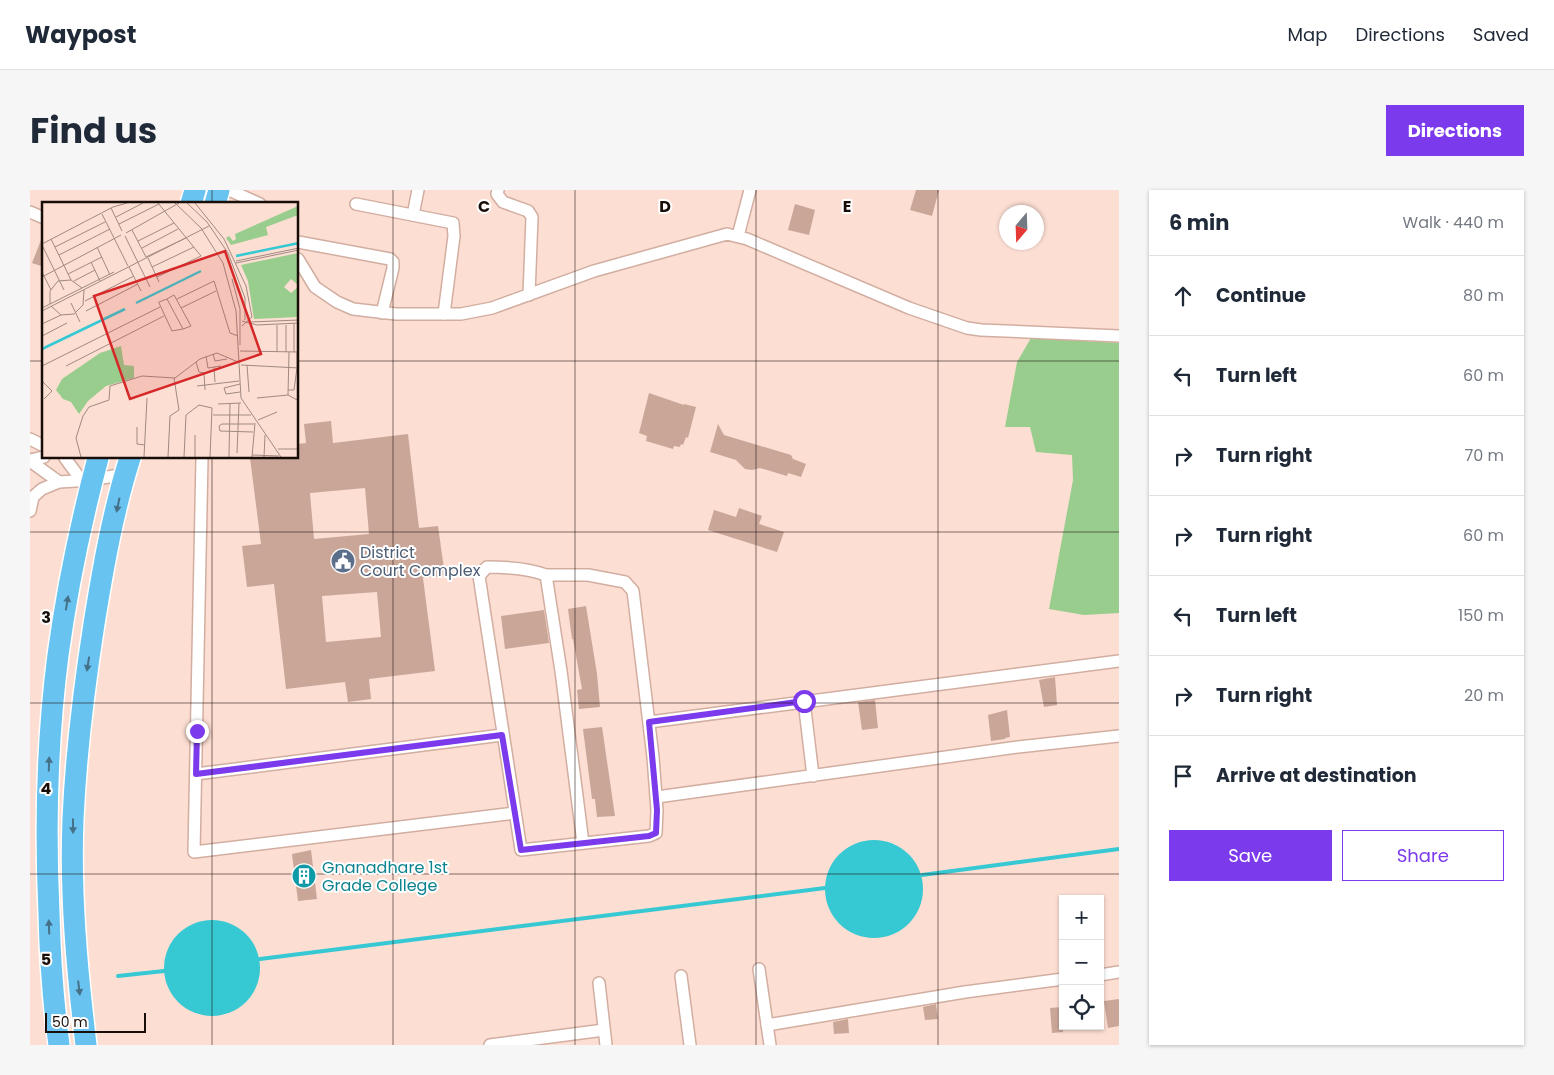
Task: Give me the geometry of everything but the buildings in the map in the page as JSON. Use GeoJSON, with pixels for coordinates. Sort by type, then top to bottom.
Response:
{"type":"FeatureCollection","features":[{"type":"Feature","properties":{"kind":"highway"},"geometry":{"type":"LineString","coordinates":[[59,1045],[51,968],[46,856],[50,734],[58,655],[87,480],[98,459]]}},
{"type":"Feature","properties":{"kind":"highway"},"geometry":{"type":"LineString","coordinates":[[86,1045],[76,967],[73,819],[82,702],[102,578],[127,466]]}},
{"type":"Feature","properties":{"kind":"street"},"geometry":{"type":"LineString","coordinates":[[229,190],[256,202]]}},
{"type":"Feature","properties":{"kind":"street"},"geometry":{"type":"LineString","coordinates":[[413,215],[418,190]]}},
{"type":"Feature","properties":{"kind":"street"},"geometry":{"type":"LineString","coordinates":[[498,190],[497,194],[503,202],[528,211],[532,217],[529,295]]}},
{"type":"Feature","properties":{"kind":"street"},"geometry":{"type":"LineString","coordinates":[[738,236],[750,190]]}},
{"type":"Feature","properties":{"kind":"street"},"geometry":{"type":"LineString","coordinates":[[356,204],[453,223],[454,236],[444,314]]}},
{"type":"Feature","properties":{"kind":"street"},"geometry":{"type":"LineString","coordinates":[[30,212],[42,217]]}},
{"type":"Feature","properties":{"kind":"street"},"geometry":{"type":"LineString","coordinates":[[299,262],[315,287],[337,302],[354,309],[396,314],[461,314],[492,308],[594,271],[727,234],[738,236],[909,308],[967,328],[1119,336]]}},
{"type":"Feature","properties":{"kind":"street"},"geometry":{"type":"LineString","coordinates":[[299,242],[390,259],[393,262],[393,268],[382,312]]}},
{"type":"Feature","properties":{"kind":"street"},"geometry":{"type":"LineString","coordinates":[[30,439],[42,445]]}},
{"type":"Feature","properties":{"kind":"street"},"geometry":{"type":"LineString","coordinates":[[66,459],[87,480]]}},
{"type":"Feature","properties":{"kind":"street"},"geometry":{"type":"LineString","coordinates":[[202,459],[194,852],[515,812]]}},
{"type":"Feature","properties":{"kind":"street"},"geometry":{"type":"LineString","coordinates":[[30,460],[59,482]]}},
{"type":"Feature","properties":{"kind":"street"},"geometry":{"type":"LineString","coordinates":[[30,510],[33,497],[42,489],[59,482],[87,480],[127,466]]}},
{"type":"Feature","properties":{"kind":"street"},"geometry":{"type":"LineString","coordinates":[[502,566],[533,570],[546,575],[588,575],[625,582],[633,591],[649,722],[656,798],[656,833],[649,836],[521,850],[479,576],[487,567],[502,566]]}},
{"type":"Feature","properties":{"kind":"street"},"geometry":{"type":"LineString","coordinates":[[546,575],[561,671],[583,843]]}},
{"type":"Feature","properties":{"kind":"street"},"geometry":{"type":"LineString","coordinates":[[649,722],[1119,661]]}},
{"type":"Feature","properties":{"kind":"street"},"geometry":{"type":"LineString","coordinates":[[804,701],[813,776]]}},
{"type":"Feature","properties":{"kind":"street"},"geometry":{"type":"LineString","coordinates":[[196,774],[502,735]]}},
{"type":"Feature","properties":{"kind":"street"},"geometry":{"type":"LineString","coordinates":[[656,798],[1009,749],[1119,736]]}},
{"type":"Feature","properties":{"kind":"street"},"geometry":{"type":"LineString","coordinates":[[759,969],[770,1045]]}},
{"type":"Feature","properties":{"kind":"street"},"geometry":{"type":"LineString","coordinates":[[1104,974],[1119,972]]}},
{"type":"Feature","properties":{"kind":"street"},"geometry":{"type":"LineString","coordinates":[[681,976],[690,1045]]}},
{"type":"Feature","properties":{"kind":"street"},"geometry":{"type":"LineString","coordinates":[[767,1025],[965,992],[1059,980]]}},
{"type":"Feature","properties":{"kind":"street"},"geometry":{"type":"LineString","coordinates":[[599,983],[606,1045]]}},
{"type":"Feature","properties":{"kind":"street"},"geometry":{"type":"LineString","coordinates":[[490,1045],[604,1030]]}},
{"type":"Feature","properties":{"kind":"green space"},"geometry":{"type":"Polygon","coordinates":[[[1031,338],[1119,343],[1119,613],[1084,615],[1049,609],[1073,480],[1072,455],[1036,452],[1030,427],[1005,427],[1017,362],[1031,338]]]}},
{"type":"Feature","properties":{"kind":"water"},"geometry":{"type":"Polygon","coordinates":[[[874,840],[893,844],[909,854],[919,870],[923,889],[919,908],[909,924],[893,934],[874,938],[855,934],[839,924],[829,908],[825,889],[829,870],[839,854],[855,844],[874,840]]]}},
{"type":"Feature","properties":{"kind":"water"},"geometry":{"type":"Polygon","coordinates":[[[212,920],[230,924],[246,934],[256,950],[260,968],[256,986],[246,1002],[230,1012],[212,1016],[194,1012],[178,1002],[168,986],[164,968],[168,950],[178,934],[194,924],[212,920]]]}},
{"type":"Feature","properties":{"kind":"waterway"},"geometry":{"type":"LineString","coordinates":[[922,875],[1119,849]]}},
{"type":"Feature","properties":{"kind":"waterway"},"geometry":{"type":"LineString","coordinates":[[260,959],[825,888]]}},
{"type":"Feature","properties":{"kind":"waterway"},"geometry":{"type":"LineString","coordinates":[[118,976],[164,971]]}},
{"type":"Feature","properties":{"kind":"place","name":"District Court Complex"},"geometry":{"type":"Point","coordinates":[343,561]}},
{"type":"Feature","properties":{"kind":"place","name":"Gnanadhare 1st Grade College"},"geometry":{"type":"Point","coordinates":[304,876]}},
{"type":"Feature","properties":{"kind":"route"},"geometry":{"type":"LineString","coordinates":[[197,731],[196,774],[502,735],[521,850],[649,836],[656,833],[657,810],[649,722],[804,701]]}}]}
